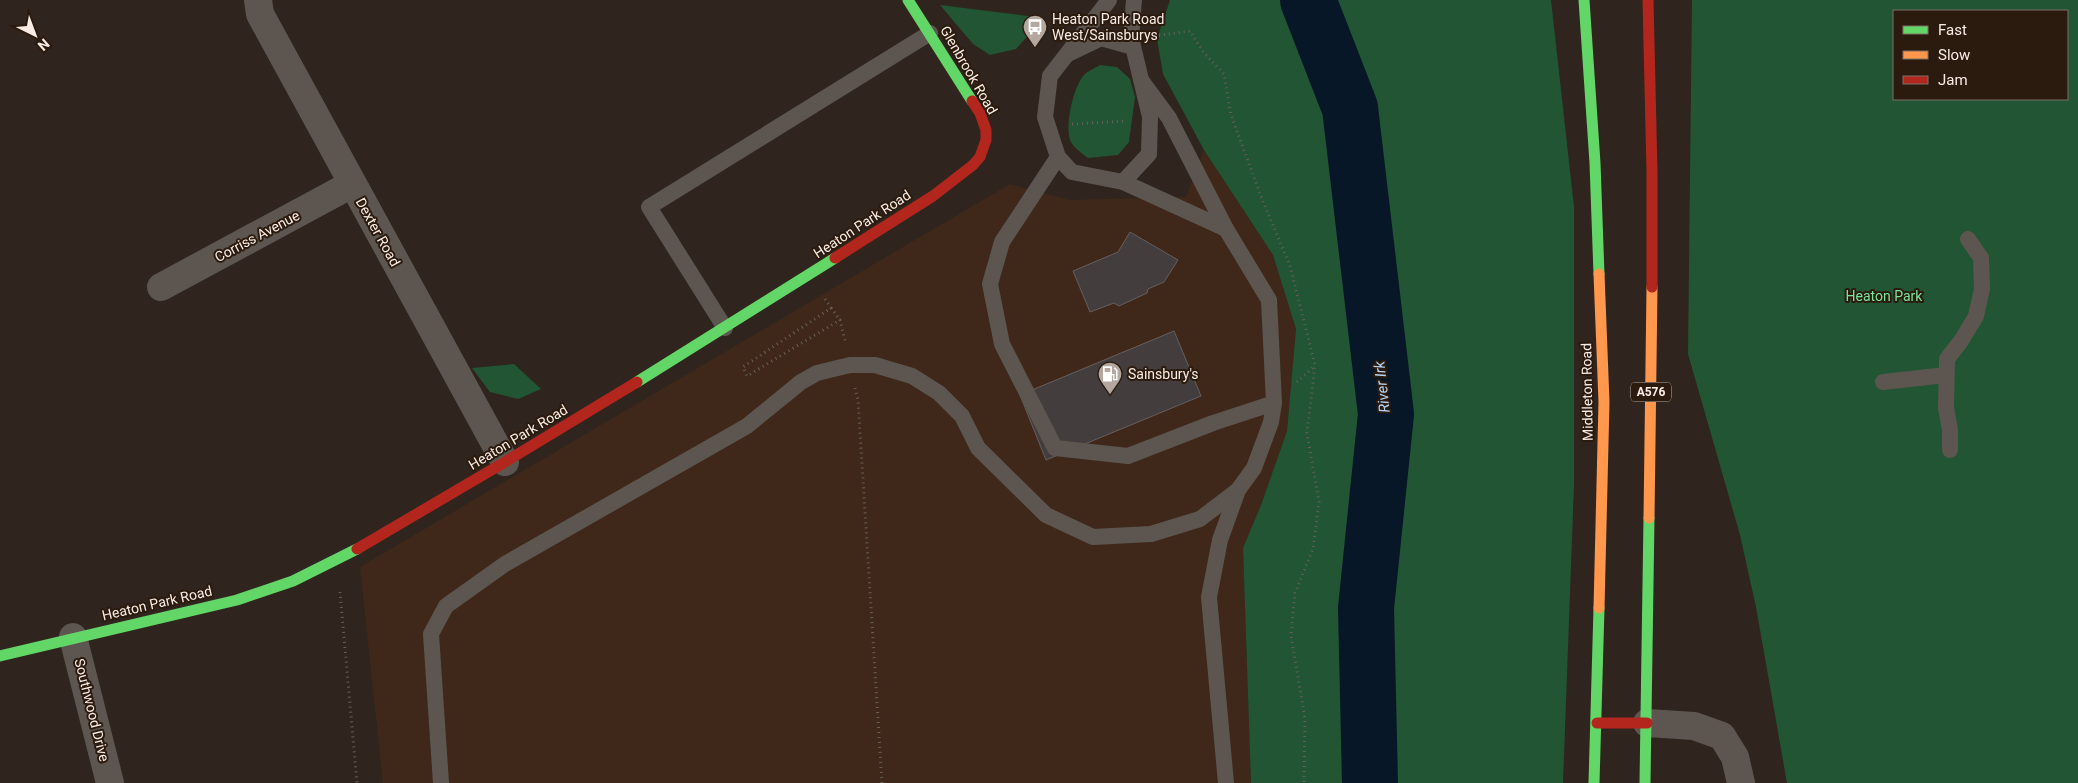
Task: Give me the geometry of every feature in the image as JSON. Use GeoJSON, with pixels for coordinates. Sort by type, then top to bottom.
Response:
{"type":"FeatureCollection","features":[{"type":"Feature","properties":{"kind":"main road","name":"Glenbrook Road"},"geometry":{"type":"LineString","coordinates":[[908,0],[980,113],[986,130]]}},
{"type":"Feature","properties":{"kind":"main road","name":"Middleton Road"},"geometry":{"type":"LineString","coordinates":[[1584,0],[1595,163],[1604,402],[1594,783]]}},
{"type":"Feature","properties":{"kind":"main road","name":"A576"},"geometry":{"type":"LineString","coordinates":[[1644,783],[1647,723],[1652,191],[1648,0]]}},
{"type":"Feature","properties":{"kind":"main road","name":"Heaton Park Road"},"geometry":{"type":"LineString","coordinates":[[0,656],[73,637],[237,600],[293,581],[337,560],[505,462],[725,328],[934,196],[973,166],[984,149],[986,130]]}},
{"type":"Feature","properties":{"kind":"main road"},"geometry":{"type":"LineString","coordinates":[[1597,724],[1647,723]]}},
{"type":"Feature","properties":{"kind":"street","name":"Dexter Road"},"geometry":{"type":"LineString","coordinates":[[258,0],[260,14],[505,462]]}},
{"type":"Feature","properties":{"kind":"street","name":"Corriss Avenue"},"geometry":{"type":"LineString","coordinates":[[161,287],[352,184]]}},
{"type":"Feature","properties":{"kind":"street","name":"Southwood Drive"},"geometry":{"type":"LineString","coordinates":[[73,637],[110,783]]}},
{"type":"Feature","properties":{"kind":"street"},"geometry":{"type":"LineString","coordinates":[[1647,723],[1694,726],[1722,736],[1735,757],[1741,783]]}},
{"type":"Feature","properties":{"kind":"lane"},"geometry":{"type":"LineString","coordinates":[[1109,0],[1050,76],[1045,118],[1058,157],[1072,172],[1123,182],[1226,229]]}},
{"type":"Feature","properties":{"kind":"lane"},"geometry":{"type":"LineString","coordinates":[[1123,182],[1148,154],[1150,117],[1131,38],[1134,0]]}},
{"type":"Feature","properties":{"kind":"lane"},"geometry":{"type":"LineString","coordinates":[[725,328],[649,208],[930,33]]}},
{"type":"Feature","properties":{"kind":"lane"},"geometry":{"type":"LineString","coordinates":[[1067,54],[1101,38],[1133,47]]}},
{"type":"Feature","properties":{"kind":"lane"},"geometry":{"type":"LineString","coordinates":[[1141,80],[1169,118],[1226,229],[1269,300],[1274,403],[1271,422],[1254,468],[1238,490],[1220,540],[1209,597],[1226,783]]}},
{"type":"Feature","properties":{"kind":"lane"},"geometry":{"type":"LineString","coordinates":[[1058,157],[1002,242],[990,284],[1002,344],[1055,448],[1128,456],[1213,423],[1274,403]]}},
{"type":"Feature","properties":{"kind":"lane"},"geometry":{"type":"LineString","coordinates":[[1950,450],[1950,430],[1946,408],[1947,358],[1961,341],[1976,316],[1982,289],[1981,258],[1968,239]]}},
{"type":"Feature","properties":{"kind":"lane"},"geometry":{"type":"LineString","coordinates":[[441,783],[431,634],[446,606],[505,564],[747,426],[801,382],[817,373],[850,365],[874,364],[912,376],[939,393],[962,416],[978,448],[1046,515],[1093,537],[1152,534],[1200,519],[1238,490]]}},
{"type":"Feature","properties":{"kind":"lane"},"geometry":{"type":"LineString","coordinates":[[1883,382],[1946,375]]}},
{"type":"Feature","properties":{"kind":"path"},"geometry":{"type":"LineString","coordinates":[[811,274],[840,320],[858,400],[882,783]]}},
{"type":"Feature","properties":{"kind":"path"},"geometry":{"type":"LineString","coordinates":[[831,308],[743,367],[747,376],[840,320]]}},
{"type":"Feature","properties":{"kind":"path"},"geometry":{"type":"LineString","coordinates":[[337,560],[357,783]]}},
{"type":"Feature","properties":{"kind":"shaded area"},"geometry":{"type":"Polygon","coordinates":[[[1204,150],[1273,255],[1296,329],[1287,431],[1261,505],[1243,548],[1251,783],[383,783],[360,567],[1010,184],[1069,200],[1186,197],[1204,150]]]}},
{"type":"Feature","properties":{"kind":"green space"},"geometry":{"type":"Polygon","coordinates":[[[1170,0],[1284,0],[1330,122],[1367,422],[1350,566],[1344,636],[1347,783],[1251,783],[1243,548],[1261,505],[1287,431],[1296,329],[1273,255],[1204,150],[1163,74],[1157,39],[1170,0]]]}},
{"type":"Feature","properties":{"kind":"green space"},"geometry":{"type":"Polygon","coordinates":[[[1321,0],[1551,0],[1574,207],[1574,485],[1563,783],[1382,783],[1382,515],[1399,400],[1383,202],[1358,93],[1321,0]]]}},
{"type":"Feature","properties":{"kind":"green space","name":"Heaton Park"},"geometry":{"type":"Polygon","coordinates":[[[1692,0],[2078,0],[2078,783],[1787,783],[1756,607],[1740,535],[1688,354],[1692,0]]]}},
{"type":"Feature","properties":{"kind":"green space"},"geometry":{"type":"Polygon","coordinates":[[[940,5],[1044,18],[1016,49],[990,55],[973,44],[940,5]]]}},
{"type":"Feature","properties":{"kind":"green space"},"geometry":{"type":"Polygon","coordinates":[[[1100,65],[1117,67],[1130,79],[1135,97],[1129,142],[1118,155],[1088,158],[1076,149],[1071,142],[1069,118],[1073,98],[1080,81],[1084,75],[1100,65]]]}},
{"type":"Feature","properties":{"kind":"green space"},"geometry":{"type":"Polygon","coordinates":[[[514,364],[541,389],[518,399],[490,392],[472,368],[514,364]]]}},
{"type":"Feature","properties":{"kind":"building"},"geometry":{"type":"Polygon","coordinates":[[[1130,232],[1178,260],[1164,282],[1148,289],[1147,293],[1119,306],[1114,303],[1090,312],[1073,271],[1118,252],[1130,232]]]}},
{"type":"Feature","properties":{"kind":"building","name":"Sainsbury's"},"geometry":{"type":"Polygon","coordinates":[[[1174,331],[1201,396],[1046,460],[1020,395],[1174,331]]]}},
{"type":"Feature","properties":{"kind":"waterway","name":"River Irk"},"geometry":{"type":"LineString","coordinates":[[1308,0],[1350,108],[1386,414],[1366,608],[1370,783]]}},
{"type":"Feature","properties":{"kind":"traffic: fast"},"geometry":{"type":"LineString","coordinates":[[908,0],[972,101]]}},
{"type":"Feature","properties":{"kind":"traffic: fast"},"geometry":{"type":"LineString","coordinates":[[1584,0],[1595,163],[1599,274]]}},
{"type":"Feature","properties":{"kind":"traffic: fast"},"geometry":{"type":"LineString","coordinates":[[637,382],[835,258]]}},
{"type":"Feature","properties":{"kind":"traffic: fast"},"geometry":{"type":"LineString","coordinates":[[1645,783],[1649,518]]}},
{"type":"Feature","properties":{"kind":"traffic: fast"},"geometry":{"type":"LineString","coordinates":[[0,656],[237,600],[293,581],[357,549]]}},
{"type":"Feature","properties":{"kind":"traffic: fast"},"geometry":{"type":"LineString","coordinates":[[1594,783],[1599,608]]}},
{"type":"Feature","properties":{"kind":"traffic: slow"},"geometry":{"type":"LineString","coordinates":[[1599,274],[1604,402],[1599,608]]}},
{"type":"Feature","properties":{"kind":"traffic: slow"},"geometry":{"type":"LineString","coordinates":[[1649,518],[1652,287]]}},
{"type":"Feature","properties":{"kind":"traffic: jam"},"geometry":{"type":"LineString","coordinates":[[1648,0],[1652,172],[1652,287]]}},
{"type":"Feature","properties":{"kind":"traffic: jam"},"geometry":{"type":"LineString","coordinates":[[835,258],[933,196],[973,165],[980,157],[986,140],[986,130],[980,113],[972,101]]}},
{"type":"Feature","properties":{"kind":"traffic: jam"},"geometry":{"type":"LineString","coordinates":[[357,549],[637,382]]}},
{"type":"Feature","properties":{"kind":"traffic: jam"},"geometry":{"type":"LineString","coordinates":[[1597,723],[1647,723]]}},
{"type":"Feature","properties":{"kind":"place","name":"Heaton Park Road West/Sainsburys"},"geometry":{"type":"Point","coordinates":[1035,48]}},
{"type":"Feature","properties":{"kind":"place","name":"Sainsbury's"},"geometry":{"type":"Point","coordinates":[1110,395]}}]}
